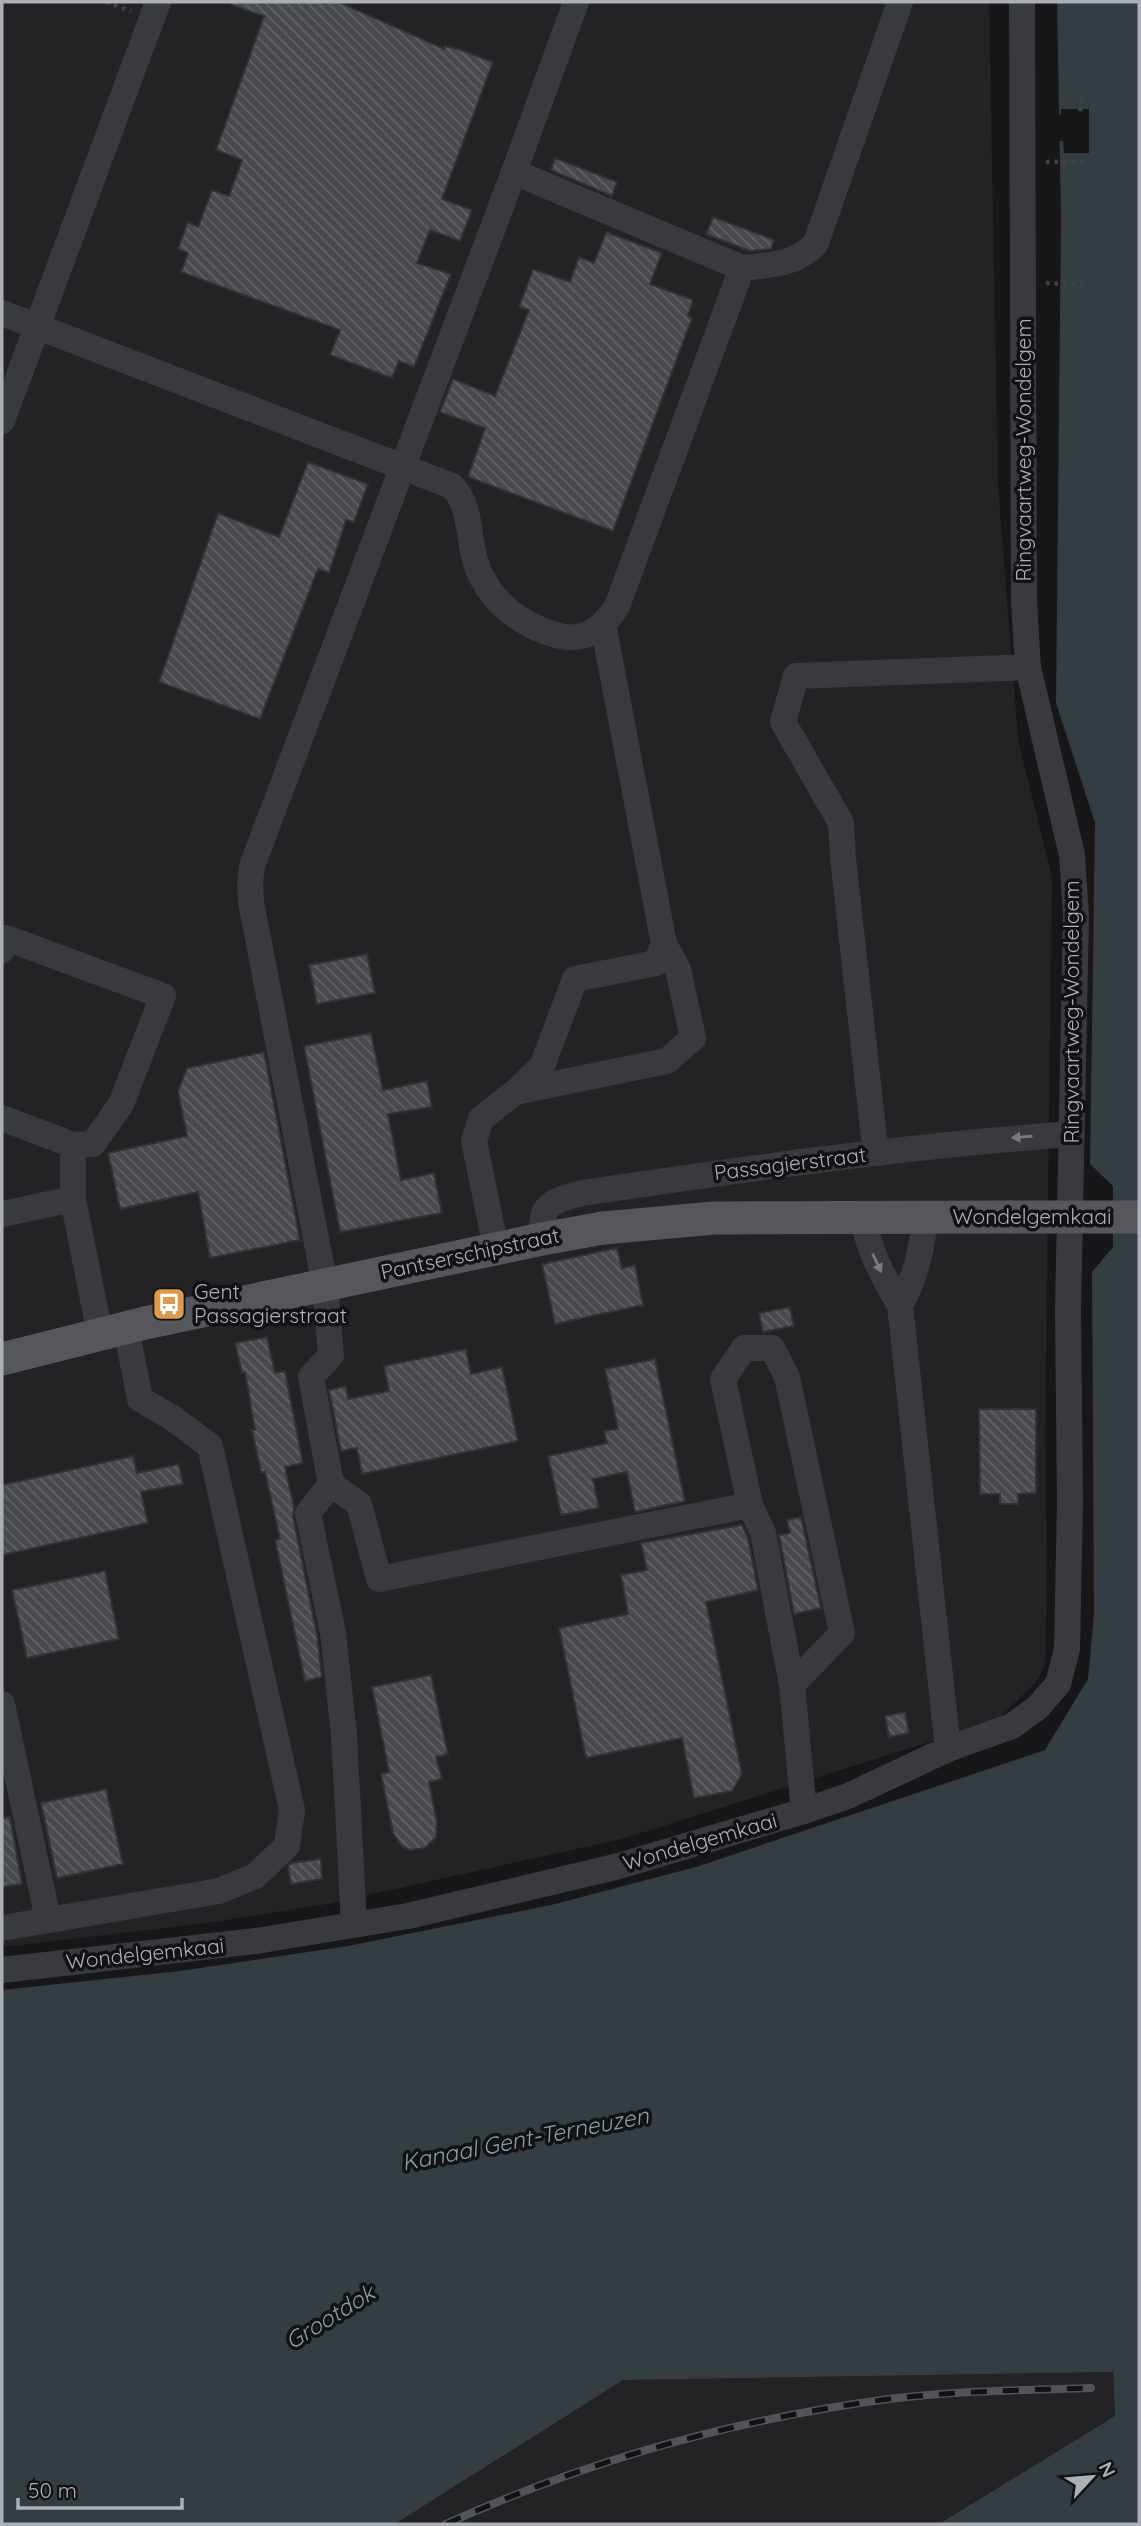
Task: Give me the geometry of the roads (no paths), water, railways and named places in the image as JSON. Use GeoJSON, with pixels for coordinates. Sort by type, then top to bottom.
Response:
{"type":"FeatureCollection","features":[{"type":"Feature","properties":{"kind":"main road","name":"Pantserschipstraat"},"geometry":{"type":"LineString","coordinates":[[2,1359],[113,1331],[542,1239],[661,1222],[714,1218],[862,1217]]}},
{"type":"Feature","properties":{"kind":"main road","name":"Wondelgemkaai"},"geometry":{"type":"LineString","coordinates":[[862,1217],[1139,1217]]}},
{"type":"Feature","properties":{"kind":"street"},"geometry":{"type":"LineString","coordinates":[[2,421],[158,2]]}},
{"type":"Feature","properties":{"kind":"street"},"geometry":{"type":"LineString","coordinates":[[576,2],[252,866],[251,902],[325,1285],[331,1356],[311,1377],[331,1484],[359,1504],[379,1579],[750,1505]]}},
{"type":"Feature","properties":{"kind":"street"},"geometry":{"type":"LineString","coordinates":[[514,172],[742,268],[783,263],[808,252],[816,243],[900,2]]}},
{"type":"Feature","properties":{"kind":"street","name":"Ringvaartweg-Wondelgem"},"geometry":{"type":"LineString","coordinates":[[948,1749],[1012,1726],[1037,1708],[1058,1684],[1068,1649],[1068,1311],[1076,915],[1072,855],[1028,667],[1024,601],[1022,2]]}},
{"type":"Feature","properties":{"kind":"street"},"geometry":{"type":"LineString","coordinates":[[2,313],[452,486],[459,493],[464,505],[479,572],[492,595],[514,616],[558,635],[574,638],[585,636],[603,624],[617,606],[742,268]]}},
{"type":"Feature","properties":{"kind":"street"},"geometry":{"type":"LineString","coordinates":[[515,1092],[667,1060],[693,1038],[678,969],[664,944],[603,624]]}},
{"type":"Feature","properties":{"kind":"street"},"geometry":{"type":"LineString","coordinates":[[878,1153],[841,823],[783,722],[796,676],[1028,667]]}},
{"type":"Feature","properties":{"kind":"street"},"geometry":{"type":"LineString","coordinates":[[2,950],[6,938],[163,996],[118,1110],[93,1143],[73,1145],[2,1118]]}},
{"type":"Feature","properties":{"kind":"street"},"geometry":{"type":"LineString","coordinates":[[496,1248],[474,1142],[481,1119],[542,1066],[575,979],[656,963],[664,944]]}},
{"type":"Feature","properties":{"kind":"street","name":"Passagierstraat"},"geometry":{"type":"LineString","coordinates":[[542,1239],[541,1217],[546,1207],[556,1200],[582,1193],[974,1141],[1071,1133]]}},
{"type":"Feature","properties":{"kind":"street"},"geometry":{"type":"LineString","coordinates":[[2,1928],[219,1891],[255,1876],[287,1846],[292,1810],[210,1446],[174,1419],[140,1399],[113,1331],[73,1199],[73,1145]]}},
{"type":"Feature","properties":{"kind":"street"},"geometry":{"type":"LineString","coordinates":[[2,1214],[73,1199]]}},
{"type":"Feature","properties":{"kind":"street"},"geometry":{"type":"LineString","coordinates":[[862,1217],[868,1244],[900,1305],[948,1749]]}},
{"type":"Feature","properties":{"kind":"street","name":"Wondelgemkaai"},"geometry":{"type":"LineString","coordinates":[[900,1305],[913,1283],[925,1217]]}},
{"type":"Feature","properties":{"kind":"street"},"geometry":{"type":"LineString","coordinates":[[792,1685],[842,1633],[787,1377],[772,1348],[744,1348],[723,1379],[750,1505],[763,1533],[792,1685],[804,1811]]}},
{"type":"Feature","properties":{"kind":"street"},"geometry":{"type":"LineString","coordinates":[[331,1484],[308,1513],[333,1633],[343,1722],[354,1924]]}},
{"type":"Feature","properties":{"kind":"street"},"geometry":{"type":"LineString","coordinates":[[2,1704],[48,1919]]}},
{"type":"Feature","properties":{"kind":"street","name":"Wondelgemkaai"},"geometry":{"type":"LineString","coordinates":[[2,1970],[256,1941],[408,1916],[619,1866],[804,1811],[848,1796],[948,1749]]}},
{"type":"Feature","properties":{"kind":"water"},"geometry":{"type":"Polygon","coordinates":[[[1057,2],[1139,2],[1139,2524],[939,2524],[1115,2416],[1113,2372],[623,2380],[395,2524],[2,2524],[2,1990],[180,1971],[348,1946],[551,1905],[696,1867],[1045,1750],[1088,1679],[1094,1614],[1092,1272],[1113,1247],[1113,1186],[1090,1164],[1095,823],[1056,703],[1061,219],[1057,2]]]}},
{"type":"Feature","properties":{"kind":"railway"},"geometry":{"type":"LineString","coordinates":[[446,2524],[499,2501],[608,2462],[663,2445],[775,2418],[914,2396],[1091,2388]]}},
{"type":"Feature","properties":{"kind":"place","name":"Gent Passagierstraat"},"geometry":{"type":"Point","coordinates":[169,1304]}},
{"type":"Feature","properties":{"kind":"water label","name":"Kanaal Gent-Terneuzen"},"geometry":{"type":"Point","coordinates":[525,2139]}},
{"type":"Feature","properties":{"kind":"water label","name":"Grootdok"},"geometry":{"type":"Point","coordinates":[330,2317]}}]}
